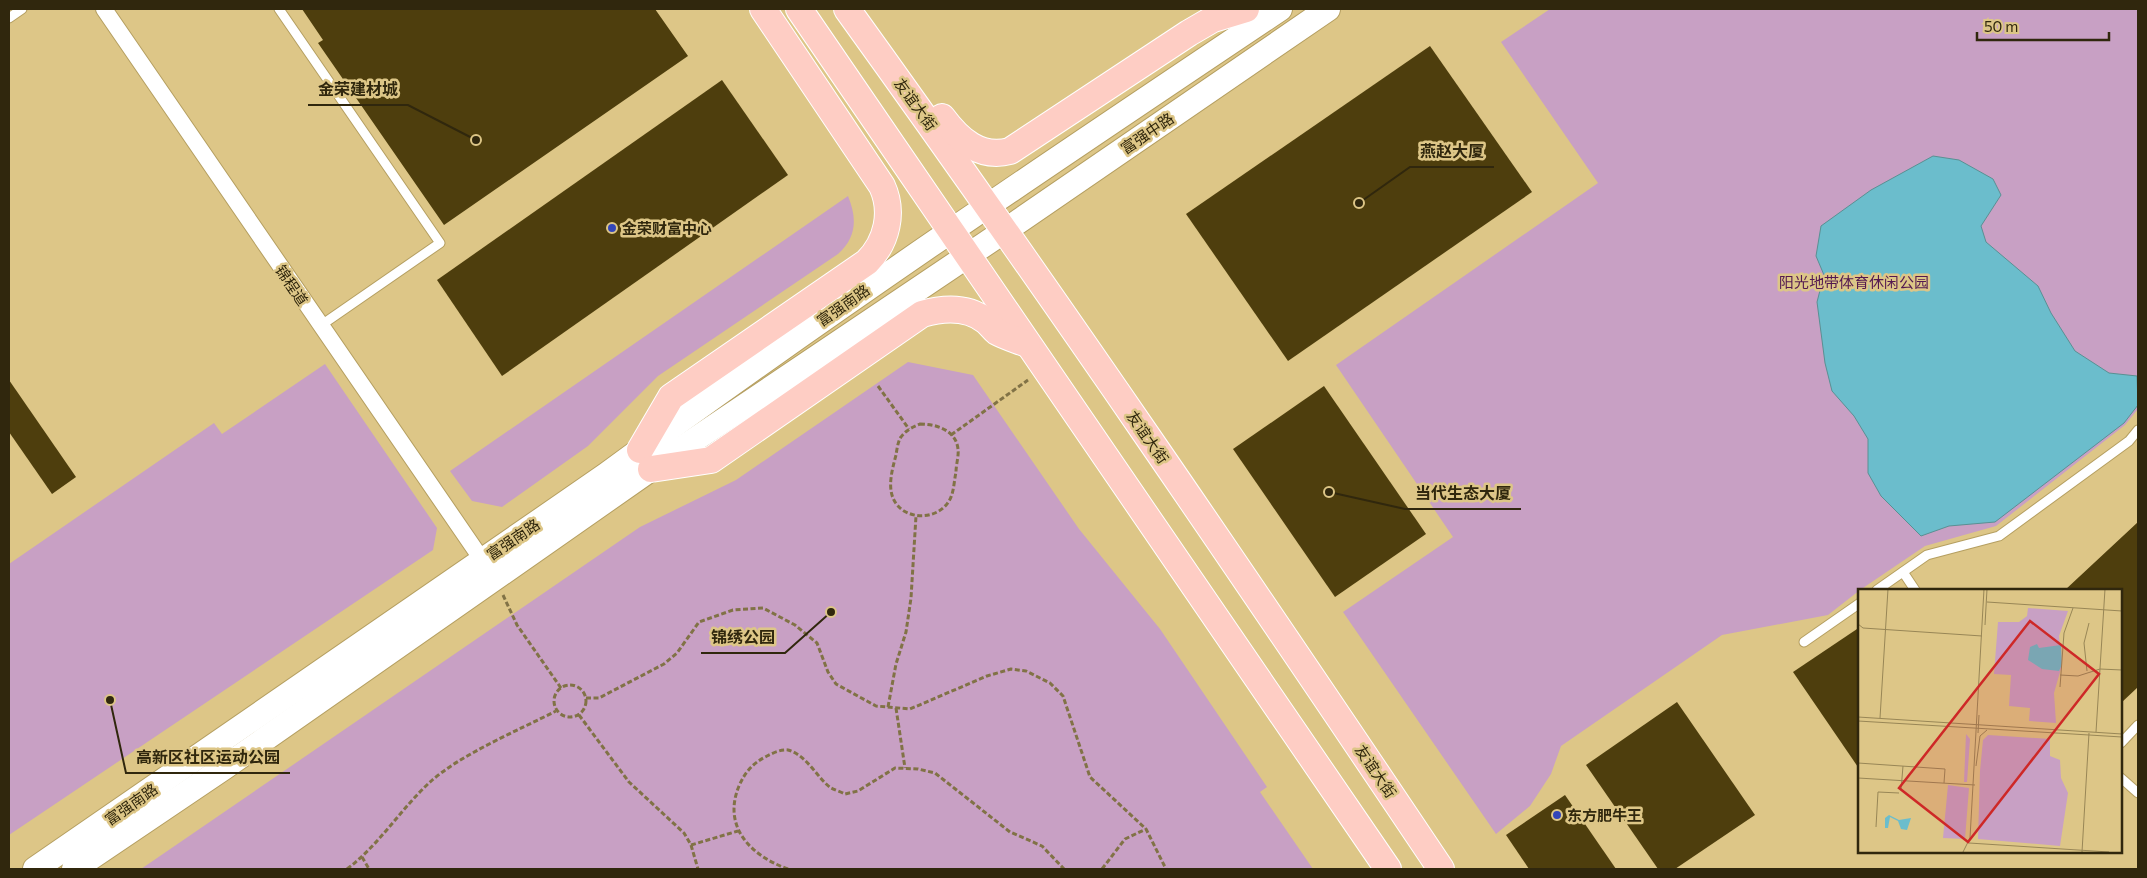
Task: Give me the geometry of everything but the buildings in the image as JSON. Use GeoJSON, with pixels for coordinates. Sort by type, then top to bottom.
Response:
{"type":"FeatureCollection","features":[{"type":"Feature","properties":{"kind":"main road"},"geometry":{"type":"LineString","coordinates":[[763,9],[882,186],[888,198],[888,221],[882,243],[876,254],[867,262],[671,396],[645,460],[711,460],[922,314],[946,308],[974,314],[985,320],[996,331],[1027,344]]}},
{"type":"Feature","properties":{"kind":"main road"},"geometry":{"type":"LineString","coordinates":[[799,9],[966,256],[1388,869]]}},
{"type":"Feature","properties":{"kind":"main road","name":"友谊大街"},"geometry":{"type":"LineString","coordinates":[[847,9],[1006,230],[1303,663],[1441,869]]}},
{"type":"Feature","properties":{"kind":"main road"},"geometry":{"type":"LineString","coordinates":[[865,9],[951,128],[977,149],[1000,154],[1024,144],[1196,29],[1214,19],[1246,9]]}},
{"type":"Feature","properties":{"kind":"main road","name":"富强中路"},"geometry":{"type":"LineString","coordinates":[[988,204],[1280,9]]}},
{"type":"Feature","properties":{"kind":"main road","name":"富强中路"},"geometry":{"type":"LineString","coordinates":[[966,256],[1328,9]]}},
{"type":"Feature","properties":{"kind":"main road","name":"富强南路"},"geometry":{"type":"LineString","coordinates":[[645,460],[689,413],[988,204]]}},
{"type":"Feature","properties":{"kind":"main road","name":"富强南路"},"geometry":{"type":"LineString","coordinates":[[74,869],[489,569],[645,460],[966,256]]}},
{"type":"Feature","properties":{"kind":"main road","name":"富强南路"},"geometry":{"type":"LineString","coordinates":[[35,869],[489,569]]}},
{"type":"Feature","properties":{"kind":"street","name":"锦程道"},"geometry":{"type":"LineString","coordinates":[[104,9],[320,326],[489,569]]}},
{"type":"Feature","properties":{"kind":"lane"},"geometry":{"type":"LineString","coordinates":[[9,18],[22,9]]}},
{"type":"Feature","properties":{"kind":"lane"},"geometry":{"type":"LineString","coordinates":[[279,9],[440,243],[320,326]]}},
{"type":"Feature","properties":{"kind":"lane"},"geometry":{"type":"LineString","coordinates":[[1878,589],[1927,555],[1999,536],[2129,441],[2138,430]]}},
{"type":"Feature","properties":{"kind":"lane"},"geometry":{"type":"LineString","coordinates":[[1902,572],[1915,589]]}},
{"type":"Feature","properties":{"kind":"lane"},"geometry":{"type":"LineString","coordinates":[[1804,642],[1858,604]]}},
{"type":"Feature","properties":{"kind":"lane"},"geometry":{"type":"LineString","coordinates":[[2122,742],[2138,725]]}},
{"type":"Feature","properties":{"kind":"lane"},"geometry":{"type":"LineString","coordinates":[[2122,779],[2138,793]]}},
{"type":"Feature","properties":{"kind":"path"},"geometry":{"type":"LineString","coordinates":[[951,435],[1044,368]]}},
{"type":"Feature","properties":{"kind":"path"},"geometry":{"type":"LineString","coordinates":[[878,386],[909,429]]}},
{"type":"Feature","properties":{"kind":"path"},"geometry":{"type":"LineString","coordinates":[[920,424],[933,424],[944,428],[951,435],[958,448],[954,490],[949,501],[940,510],[929,516],[916,516],[900,507],[891,491],[890,478],[900,438],[909,429],[920,424]]}},
{"type":"Feature","properties":{"kind":"path"},"geometry":{"type":"LineString","coordinates":[[888,707],[896,664],[906,632],[911,598],[916,516]]}},
{"type":"Feature","properties":{"kind":"path"},"geometry":{"type":"LineString","coordinates":[[489,569],[517,625],[560,688]]}},
{"type":"Feature","properties":{"kind":"path"},"geometry":{"type":"LineString","coordinates":[[586,698],[599,698],[664,664],[677,653],[699,622],[733,610],[763,608],[796,626],[817,643],[828,672],[836,684],[876,706],[910,709],[987,676],[1012,669],[1026,671],[1050,683],[1062,696],[1090,777],[1146,829],[1166,869]]}},
{"type":"Feature","properties":{"kind":"path"},"geometry":{"type":"LineString","coordinates":[[573,685],[584,692],[586,698],[586,705],[579,715],[567,718],[556,711],[554,698],[560,688],[573,685]]}},
{"type":"Feature","properties":{"kind":"path"},"geometry":{"type":"LineString","coordinates":[[896,708],[905,768]]}},
{"type":"Feature","properties":{"kind":"path"},"geometry":{"type":"LineString","coordinates":[[347,869],[362,857],[429,782],[454,764],[556,711]]}},
{"type":"Feature","properties":{"kind":"path"},"geometry":{"type":"LineString","coordinates":[[579,715],[629,782],[684,833],[691,845],[698,869]]}},
{"type":"Feature","properties":{"kind":"path"},"geometry":{"type":"LineString","coordinates":[[788,869],[763,857],[745,841],[738,831],[734,814],[735,796],[744,776],[754,763],[777,751],[788,750],[801,758],[831,788],[845,794],[858,791],[896,768],[918,768],[935,773],[1010,832],[1042,846],[1064,869]]}},
{"type":"Feature","properties":{"kind":"path"},"geometry":{"type":"LineString","coordinates":[[1102,869],[1125,838],[1146,829]]}},
{"type":"Feature","properties":{"kind":"path"},"geometry":{"type":"LineString","coordinates":[[691,845],[738,831]]}},
{"type":"Feature","properties":{"kind":"path"},"geometry":{"type":"LineString","coordinates":[[362,857],[370,869]]}},
{"type":"Feature","properties":{"kind":"green space","name":"阳光地带体育休闲公园"},"geometry":{"type":"Polygon","coordinates":[[[1550,9],[2138,9],[2138,409],[2125,425],[1996,526],[1925,546],[1861,589],[1858,589],[1858,592],[1828,615],[1722,635],[1561,746],[1551,774],[1530,806],[1496,834],[1343,612],[1453,537],[1336,365],[1598,183],[1501,42],[1550,9]]]}},
{"type":"Feature","properties":{"kind":"green space"},"geometry":{"type":"Polygon","coordinates":[[[848,196],[853,212],[854,227],[849,241],[838,254],[658,376],[588,446],[502,507],[472,501],[450,471],[848,196]]]}},
{"type":"Feature","properties":{"kind":"green space"},"geometry":{"type":"Polygon","coordinates":[[[908,362],[973,375],[1079,529],[1160,629],[1267,787],[1260,792],[1313,869],[141,869],[640,527],[736,480],[908,362]]]}},
{"type":"Feature","properties":{"kind":"green space"},"geometry":{"type":"Polygon","coordinates":[[[325,364],[437,528],[433,550],[9,835],[9,564],[214,423],[222,434],[325,364]]]}},
{"type":"Feature","properties":{"kind":"water"},"geometry":{"type":"Polygon","coordinates":[[[1933,156],[1959,160],[1993,179],[2001,195],[1981,226],[1986,242],[2038,286],[2051,313],[2075,351],[2109,373],[2137,376],[2138,405],[2124,423],[1995,522],[1949,526],[1921,536],[1881,496],[1868,473],[1868,439],[1854,416],[1832,391],[1825,363],[1817,302],[1824,275],[1816,256],[1821,226],[1871,190],[1933,156]]]}},
{"type":"Feature","properties":{"kind":"place","name":"金荣建材城"},"geometry":{"type":"Point","coordinates":[476,140]}},
{"type":"Feature","properties":{"kind":"place","name":"燕赵大厦"},"geometry":{"type":"Point","coordinates":[1359,203]}},
{"type":"Feature","properties":{"kind":"place","name":"金荣财富中心"},"geometry":{"type":"Point","coordinates":[612,228]}},
{"type":"Feature","properties":{"kind":"place","name":"当代生态大厦"},"geometry":{"type":"Point","coordinates":[1329,492]}},
{"type":"Feature","properties":{"kind":"place","name":"锦绣公园"},"geometry":{"type":"Point","coordinates":[831,612]}},
{"type":"Feature","properties":{"kind":"place","name":"高新区社区运动公园"},"geometry":{"type":"Point","coordinates":[110,700]}},
{"type":"Feature","properties":{"kind":"place","name":"东方肥牛王"},"geometry":{"type":"Point","coordinates":[1557,815]}}]}
